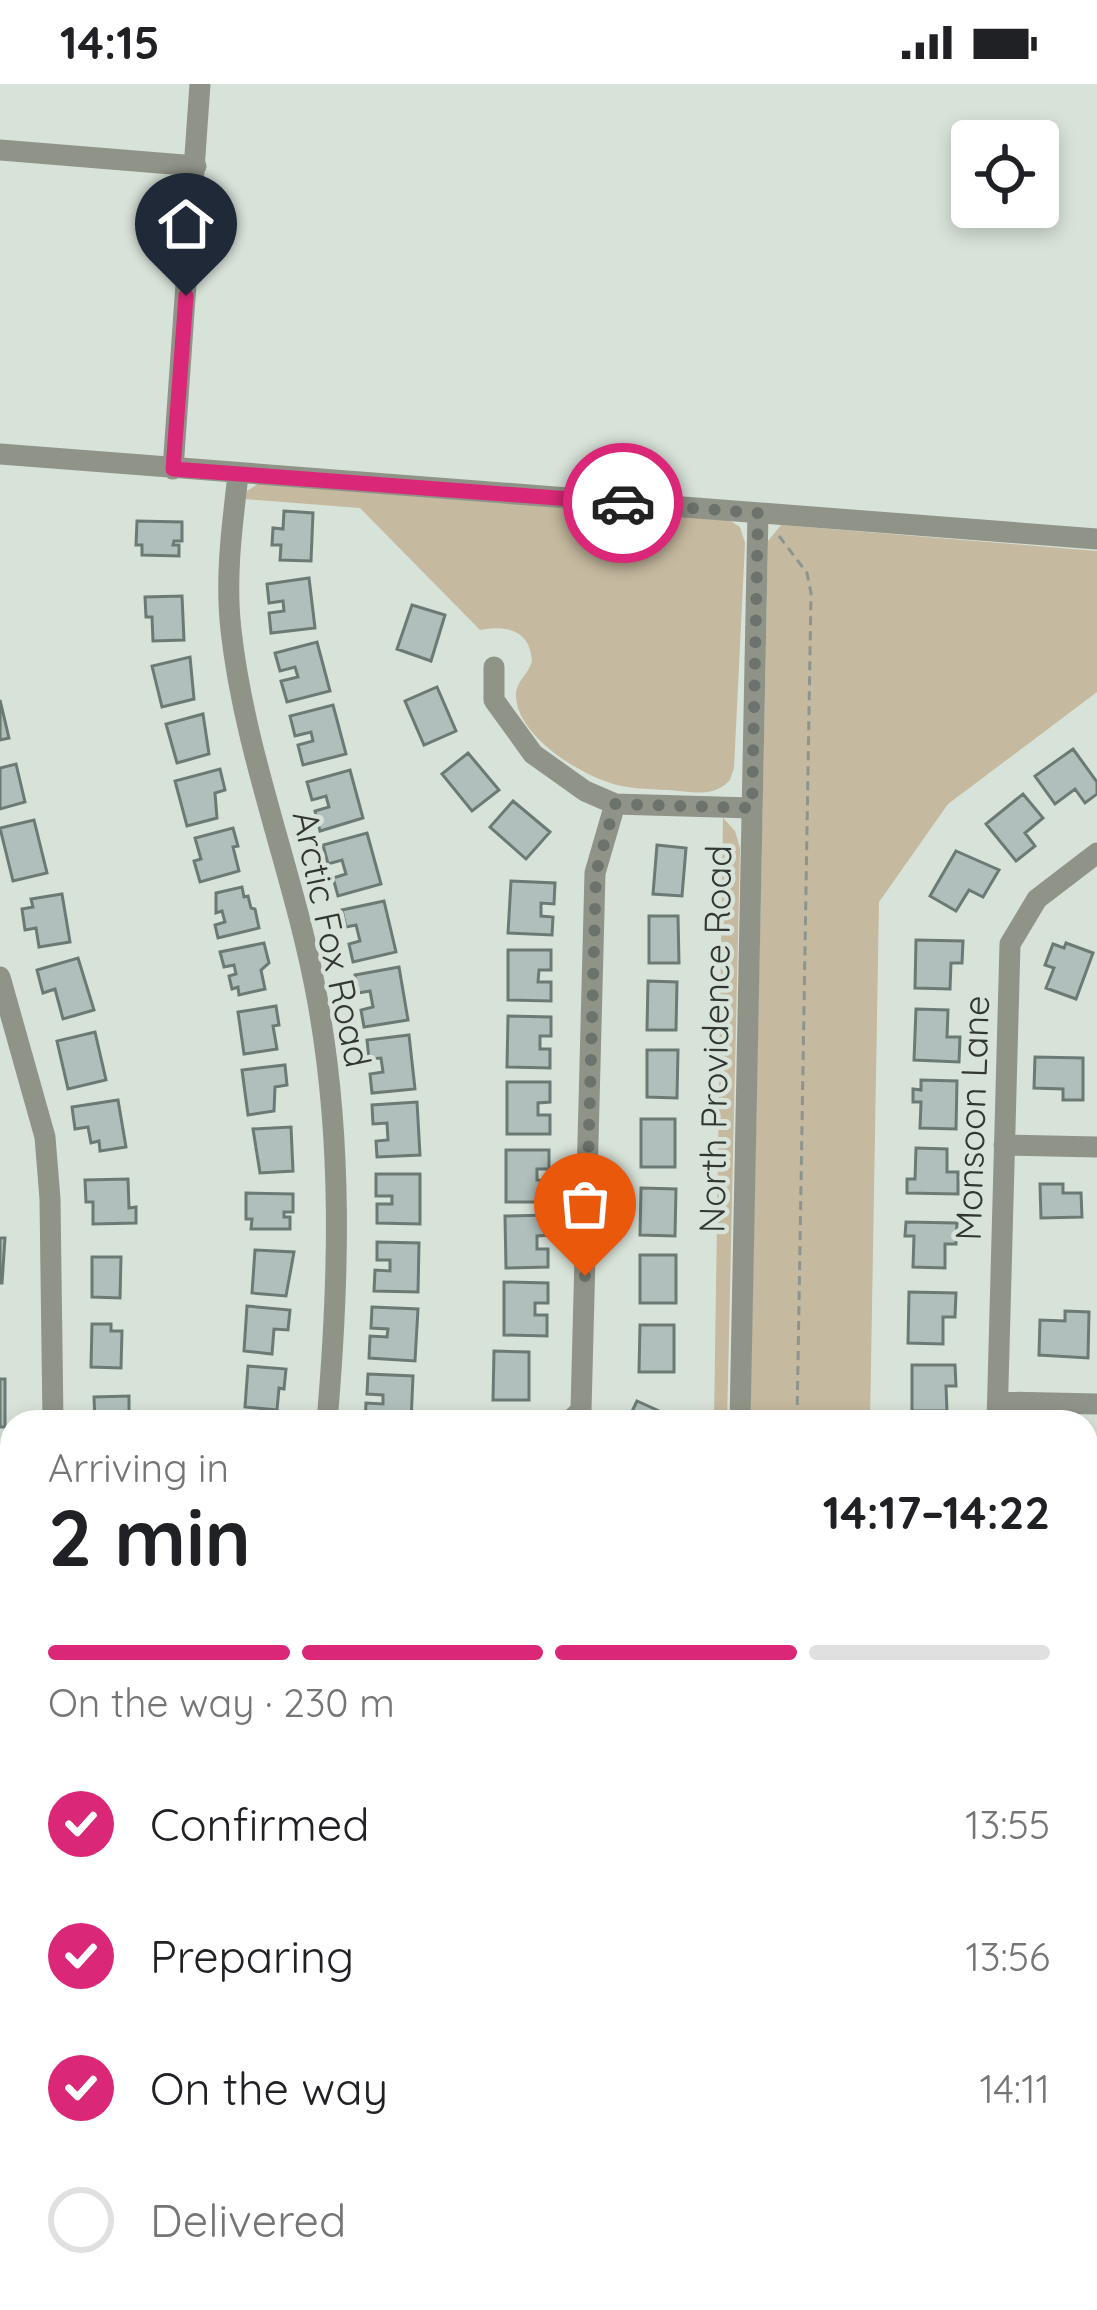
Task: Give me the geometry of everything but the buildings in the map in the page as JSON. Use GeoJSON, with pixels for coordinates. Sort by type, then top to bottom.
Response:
{"type":"FeatureCollection","features":[{"type":"Feature","properties":{"kind":"street"},"geometry":{"type":"LineString","coordinates":[[173,469],[200,84]]}},
{"type":"Feature","properties":{"kind":"street"},"geometry":{"type":"LineString","coordinates":[[0,150],[196,166]]}},
{"type":"Feature","properties":{"kind":"street"},"geometry":{"type":"LineString","coordinates":[[0,454],[1097,539]]}},
{"type":"Feature","properties":{"kind":"street","name":"Arctic Fox Road"},"geometry":{"type":"LineString","coordinates":[[238,475],[228,573],[238,681],[318,1000],[332,1098],[337,1306],[328,1410]]}},
{"type":"Feature","properties":{"kind":"street","name":"North Providence Road"},"geometry":{"type":"LineString","coordinates":[[740,1410],[758,513]]}},
{"type":"Feature","properties":{"kind":"street"},"geometry":{"type":"LineString","coordinates":[[494,667],[494,700],[533,754],[585,790],[615,804],[752,808]]}},
{"type":"Feature","properties":{"kind":"street"},"geometry":{"type":"LineString","coordinates":[[581,1410],[596,873],[615,804]]}},
{"type":"Feature","properties":{"kind":"street","name":"Monsoon Lane"},"geometry":{"type":"LineString","coordinates":[[997,1410],[1010,944],[1037,899],[1097,853]]}},
{"type":"Feature","properties":{"kind":"street"},"geometry":{"type":"LineString","coordinates":[[0,977],[45,1137],[53,1410]]}},
{"type":"Feature","properties":{"kind":"street"},"geometry":{"type":"LineString","coordinates":[[1004,1145],[1097,1147]]}},
{"type":"Feature","properties":{"kind":"street"},"geometry":{"type":"LineString","coordinates":[[1022,1410],[1097,1404]]}},
{"type":"Feature","properties":{"kind":"path"},"geometry":{"type":"LineString","coordinates":[[758,513],[796,554],[811,593],[797,1410]]}},
{"type":"Feature","properties":{"kind":"shaded area"},"geometry":{"type":"Polygon","coordinates":[[[258,484],[729,520],[740,527],[745,543],[730,780],[702,792],[645,789],[612,784],[577,768],[535,735],[518,708],[517,689],[532,661],[522,636],[508,629],[480,630],[360,508],[244,499],[258,484]]]}},
{"type":"Feature","properties":{"kind":"shaded area"},"geometry":{"type":"Polygon","coordinates":[[[781,525],[1097,551],[1097,692],[948,804],[879,902],[870,1410],[750,1410],[768,541],[781,525]]]}},
{"type":"Feature","properties":{"kind":"shaded area"},"geometry":{"type":"Polygon","coordinates":[[[723,818],[735,831],[740,848],[727,1410],[714,1410],[723,818]]]}},
{"type":"Feature","properties":{"kind":"way so far"},"geometry":{"type":"LineString","coordinates":[[585,1276],[596,873],[615,804],[752,808],[758,513],[623,503]]}},
{"type":"Feature","properties":{"kind":"route"},"geometry":{"type":"LineString","coordinates":[[186,296],[173,469],[623,503]]}}]}
